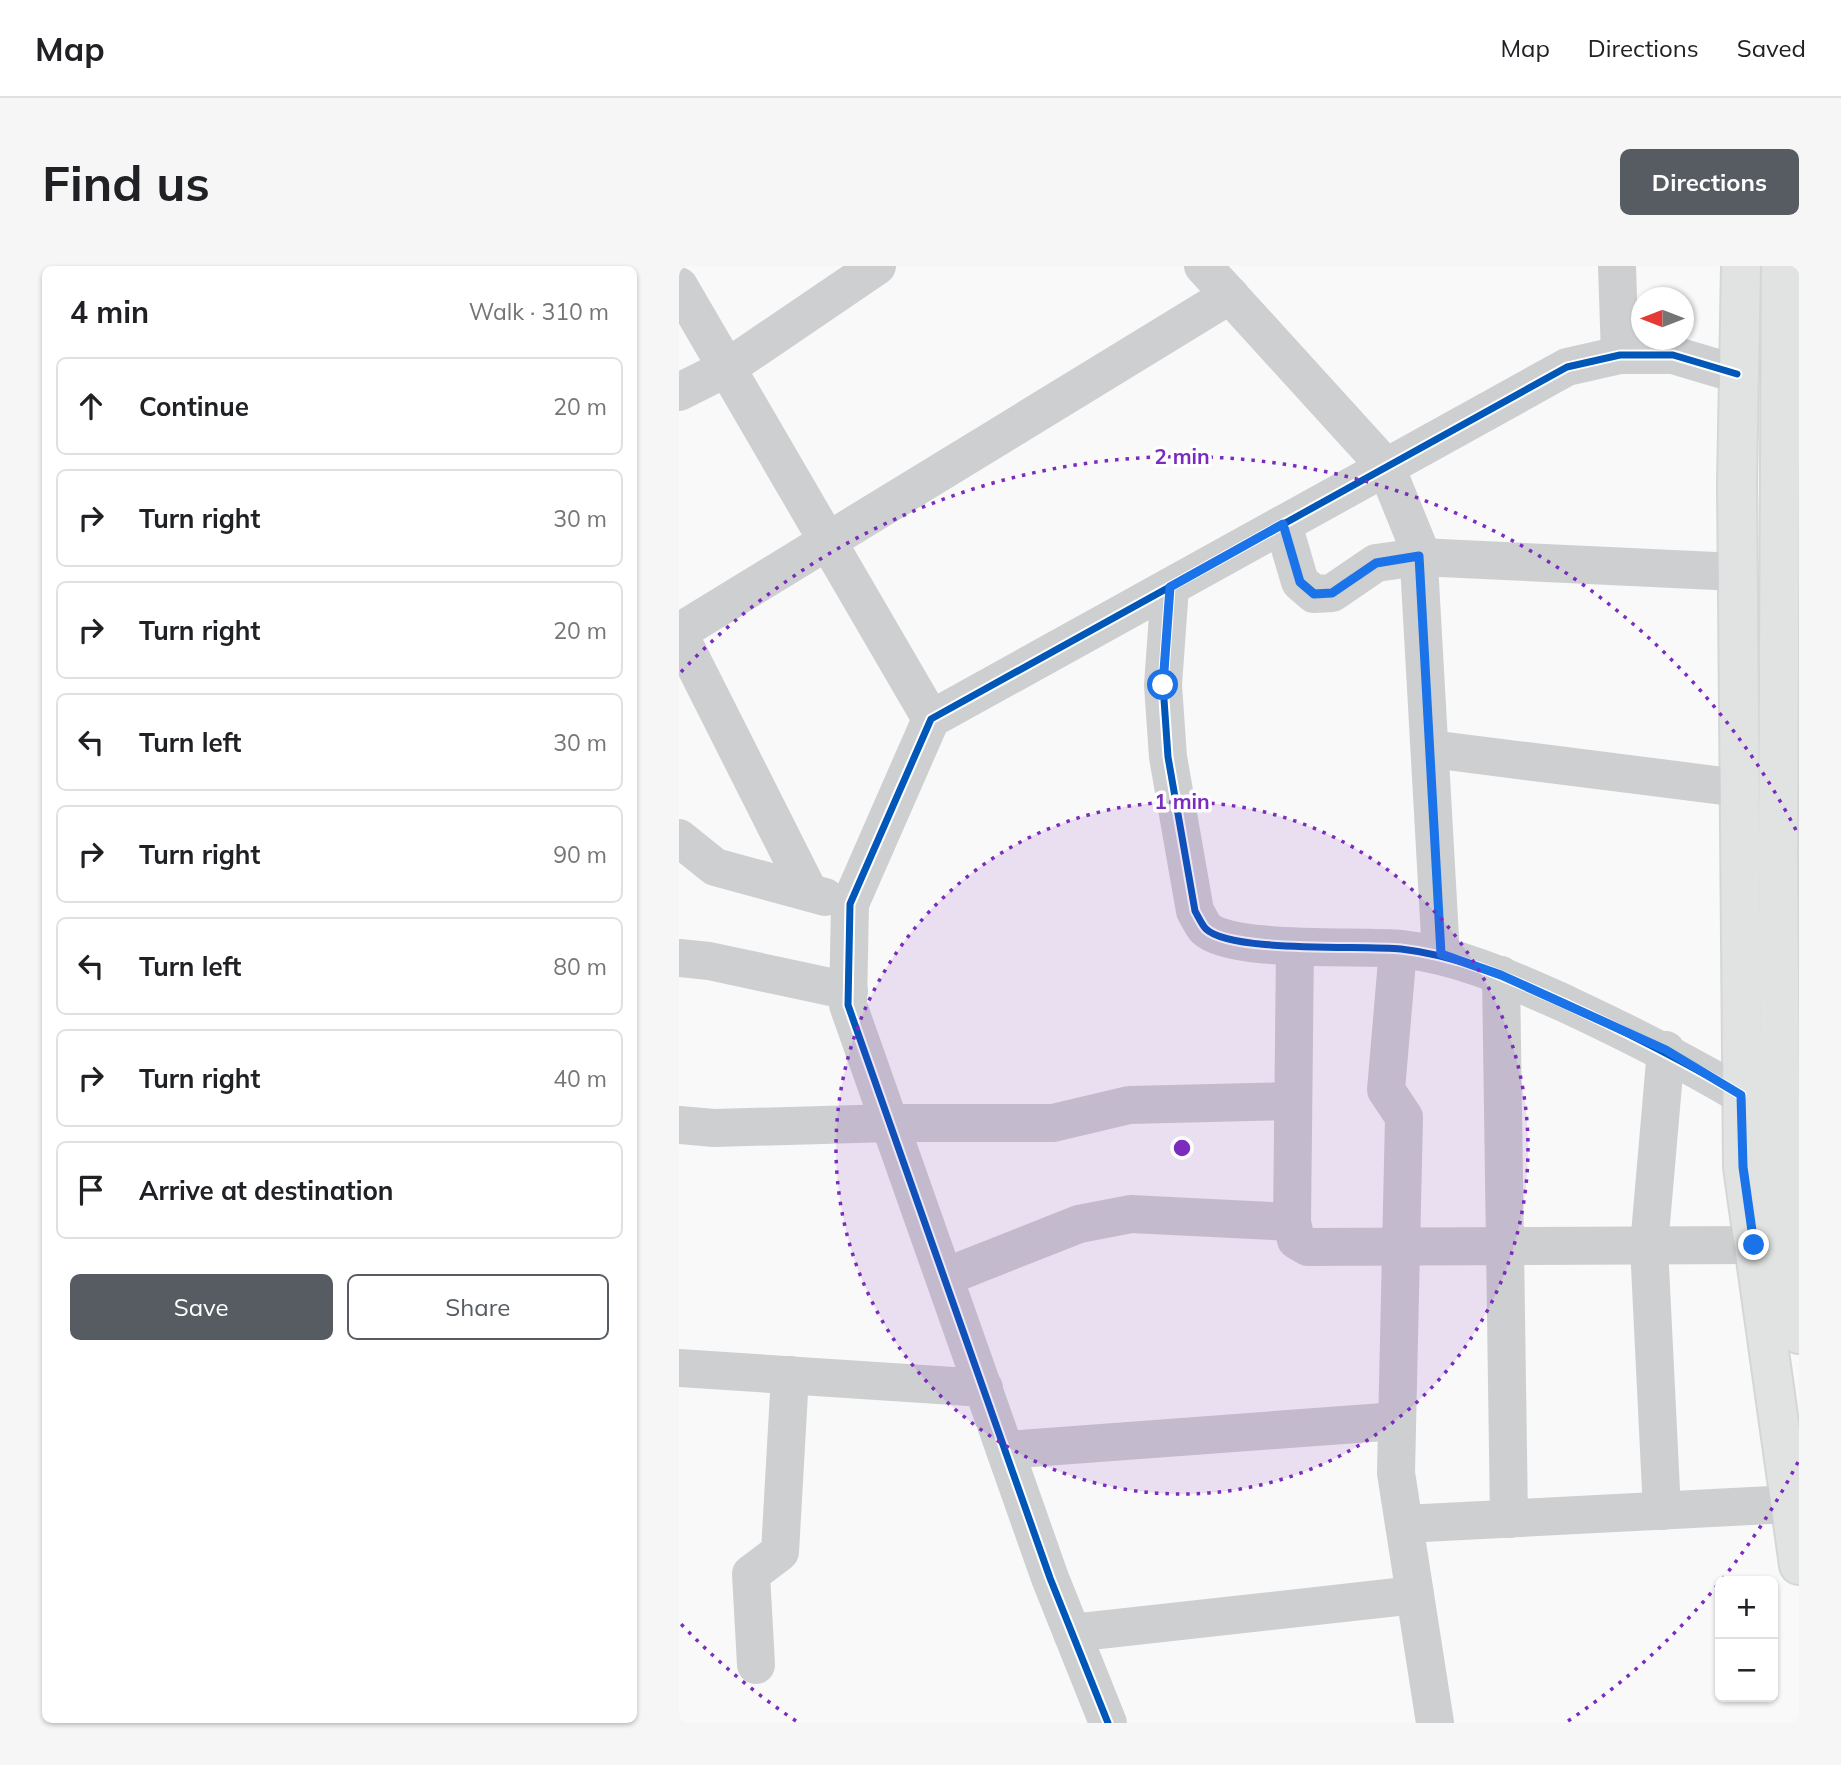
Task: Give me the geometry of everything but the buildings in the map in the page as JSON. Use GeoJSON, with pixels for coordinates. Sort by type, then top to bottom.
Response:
{"type":"FeatureCollection","features":[{"type":"Feature","properties":{"kind":"main road"},"geometry":{"type":"LineString","coordinates":[[1741,266],[1737,374],[1737,572],[1743,1167],[1799,1565]]}},
{"type":"Feature","properties":{"kind":"main road"},"geometry":{"type":"LineString","coordinates":[[1781,266],[1790,316],[1780,485],[1789,811],[1790,1122],[1781,1215],[1799,1334]]}},
{"type":"Feature","properties":{"kind":"main road"},"geometry":{"type":"LineString","coordinates":[[1737,484],[1780,485]]}},
{"type":"Feature","properties":{"kind":"street"},"geometry":{"type":"LineString","coordinates":[[679,393],[727,368],[877,266]]}},
{"type":"Feature","properties":{"kind":"street"},"geometry":{"type":"LineString","coordinates":[[1203,266],[1386,467],[1418,546],[1441,954]]}},
{"type":"Feature","properties":{"kind":"street"},"geometry":{"type":"LineString","coordinates":[[1617,266],[1620,355]]}},
{"type":"Feature","properties":{"kind":"street"},"geometry":{"type":"LineString","coordinates":[[679,286],[932,719]]}},
{"type":"Feature","properties":{"kind":"street"},"geometry":{"type":"LineString","coordinates":[[809,892],[679,633],[1230,296]]}},
{"type":"Feature","properties":{"kind":"street"},"geometry":{"type":"LineString","coordinates":[[1108,1723],[1005,1450],[892,1123],[848,1005],[850,904],[932,719],[1567,367],[1620,355],[1673,355],[1737,374]]}},
{"type":"Feature","properties":{"kind":"street"},"geometry":{"type":"LineString","coordinates":[[1283,524],[1300,582],[1314,594],[1332,593],[1376,563],[1419,556],[1737,572]]}},
{"type":"Feature","properties":{"kind":"street"},"geometry":{"type":"LineString","coordinates":[[1170,587],[1163,685],[1167,745],[1195,911],[1206,930],[1225,938],[1295,947],[1398,949],[1441,954],[1501,975],[1666,1050],[1741,1095]]}},
{"type":"Feature","properties":{"kind":"street"},"geometry":{"type":"LineString","coordinates":[[1431,749],[1739,788]]}},
{"type":"Feature","properties":{"kind":"street"},"geometry":{"type":"LineString","coordinates":[[682,843],[715,867],[850,904]]}},
{"type":"Feature","properties":{"kind":"street"},"geometry":{"type":"LineString","coordinates":[[1295,947],[1292,1222],[1296,1240],[1308,1247],[1754,1245]]}},
{"type":"Feature","properties":{"kind":"street"},"geometry":{"type":"LineString","coordinates":[[1398,949],[1386,1090],[1404,1117],[1396,1473],[1435,1723]]}},
{"type":"Feature","properties":{"kind":"street"},"geometry":{"type":"LineString","coordinates":[[679,958],[709,961],[849,991]]}},
{"type":"Feature","properties":{"kind":"street"},"geometry":{"type":"LineString","coordinates":[[1501,975],[1509,1519]]}},
{"type":"Feature","properties":{"kind":"street"},"geometry":{"type":"LineString","coordinates":[[1662,1511],[1649,1245],[1666,1050]]}},
{"type":"Feature","properties":{"kind":"street"},"geometry":{"type":"LineString","coordinates":[[679,1125],[714,1128],[892,1123],[1053,1123],[1129,1105],[1293,1101]]}},
{"type":"Feature","properties":{"kind":"street"},"geometry":{"type":"LineString","coordinates":[[945,1277],[1079,1224],[1131,1214],[1292,1222]]}},
{"type":"Feature","properties":{"kind":"street"},"geometry":{"type":"LineString","coordinates":[[679,1368],[984,1388]]}},
{"type":"Feature","properties":{"kind":"street"},"geometry":{"type":"LineString","coordinates":[[756,1665],[751,1574],[780,1552],[790,1375]]}},
{"type":"Feature","properties":{"kind":"street"},"geometry":{"type":"LineString","coordinates":[[1005,1450],[1397,1421]]}},
{"type":"Feature","properties":{"kind":"street"},"geometry":{"type":"LineString","coordinates":[[1404,1524],[1790,1504]]}},
{"type":"Feature","properties":{"kind":"street"},"geometry":{"type":"LineString","coordinates":[[1072,1633],[1415,1595]]}},
{"type":"Feature","properties":{"kind":"cycle path"},"geometry":{"type":"LineString","coordinates":[[1108,1723],[1050,1578],[848,1005],[850,904],[931,719],[1567,367],[1620,355],[1673,355],[1737,374]]}},
{"type":"Feature","properties":{"kind":"cycle path"},"geometry":{"type":"LineString","coordinates":[[1170,587],[1163,685],[1168,757],[1195,911],[1206,929],[1220,937],[1242,942],[1401,949],[1465,963],[1505,977],[1633,1036],[1741,1095]]}},
{"type":"Feature","properties":{"kind":"route"},"geometry":{"type":"LineString","coordinates":[[1163,685],[1170,587],[1283,524],[1300,582],[1314,594],[1332,593],[1376,563],[1419,556],[1439,877],[1441,954],[1501,975],[1666,1050],[1741,1095],[1743,1167],[1754,1245]]}}]}
